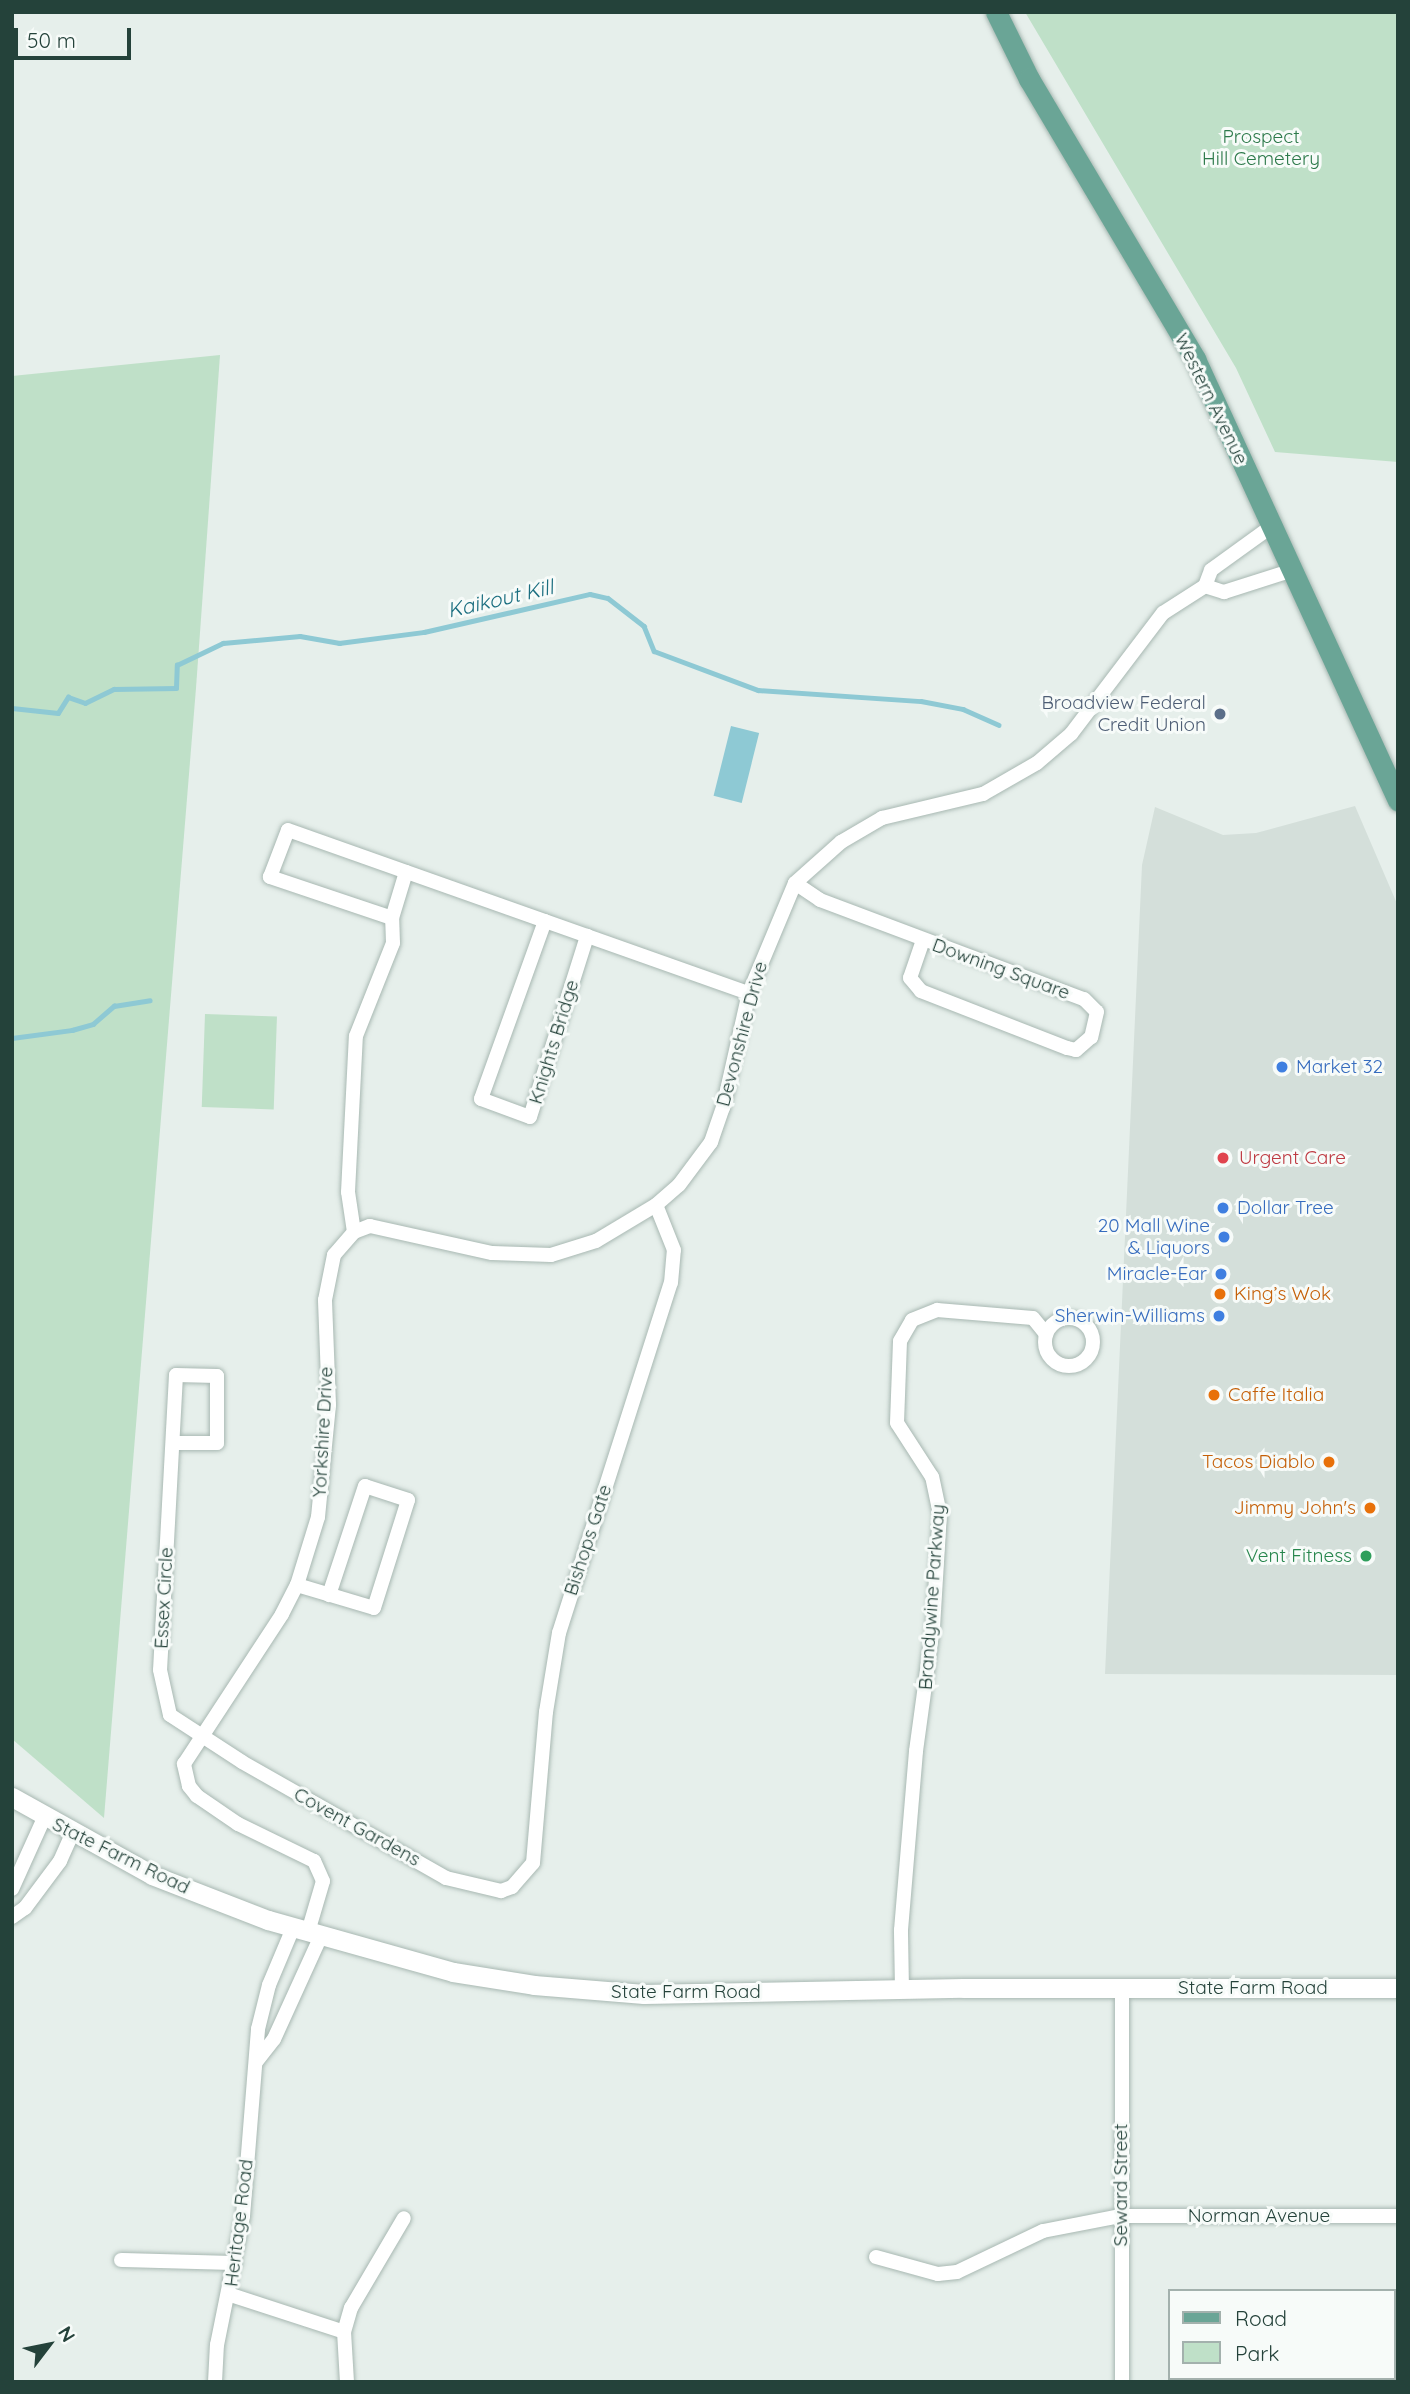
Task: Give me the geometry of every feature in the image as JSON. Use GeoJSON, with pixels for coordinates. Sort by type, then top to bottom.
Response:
{"type":"FeatureCollection","features":[{"type":"Feature","properties":{"kind":"main road","name":"Western Avenue"},"geometry":{"type":"LineString","coordinates":[[996,12],[1028,79],[1195,359],[1398,802]]}},
{"type":"Feature","properties":{"kind":"main road","name":"State Farm Road"},"geometry":{"type":"LineString","coordinates":[[12,1797],[72,1835],[152,1875],[307,1932],[453,1972],[614,1993],[1398,1988]]}},
{"type":"Feature","properties":{"kind":"street","name":"Devonshire Drive"},"geometry":{"type":"LineString","coordinates":[[354,1231],[387,1227],[492,1253],[542,1256],[596,1241],[656,1205],[679,1185],[711,1142],[723,1108],[749,993],[794,883],[841,842],[882,818],[983,794],[1028,769],[1071,734],[1163,613],[1205,586],[1211,570],[1272,526]]}},
{"type":"Feature","properties":{"kind":"street"},"geometry":{"type":"LineString","coordinates":[[1205,586],[1224,592],[1293,570]]}},
{"type":"Feature","properties":{"kind":"street"},"geometry":{"type":"LineString","coordinates":[[392,918],[270,877],[288,830],[749,993]]}},
{"type":"Feature","properties":{"kind":"street"},"geometry":{"type":"LineString","coordinates":[[354,1231],[348,1192],[356,1036],[393,943],[392,918],[406,872]]}},
{"type":"Feature","properties":{"kind":"street","name":"Downing Square"},"geometry":{"type":"LineString","coordinates":[[794,883],[820,900],[1084,999],[1097,1012],[1091,1037],[1076,1049],[1067,1048],[921,991],[910,978],[923,940]]}},
{"type":"Feature","properties":{"kind":"street","name":"Knights Bridge"},"geometry":{"type":"LineString","coordinates":[[545,921],[481,1099],[530,1117],[587,936]]}},
{"type":"Feature","properties":{"kind":"street","name":"Bishops Gate"},"geometry":{"type":"LineString","coordinates":[[521,1881],[533,1863],[546,1712],[559,1633],[671,1283],[674,1250],[656,1205]]}},
{"type":"Feature","properties":{"kind":"street","name":"Yorkshire Drive"},"geometry":{"type":"LineString","coordinates":[[307,1932],[322,1894],[319,1870],[304,1852],[238,1824],[197,1796],[189,1786],[184,1764],[297,1585],[318,1517],[326,1469],[327,1276],[334,1255],[354,1231]]}},
{"type":"Feature","properties":{"kind":"street","name":"Brandywine Parkway"},"geometry":{"type":"LineString","coordinates":[[902,1990],[901,1930],[916,1751],[933,1627],[940,1514],[932,1477],[897,1423],[900,1341],[912,1320],[937,1310],[1033,1318],[1045,1333]]}},
{"type":"Feature","properties":{"kind":"street","name":"Essex Circle"},"geometry":{"type":"LineString","coordinates":[[173,1443],[217,1443],[217,1376],[176,1375],[160,1688],[170,1715],[200,1736]]}},
{"type":"Feature","properties":{"kind":"street"},"geometry":{"type":"LineString","coordinates":[[297,1585],[329,1595],[374,1608],[408,1500],[365,1486],[329,1595]]}},
{"type":"Feature","properties":{"kind":"street","name":"Covent Gardens"},"geometry":{"type":"LineString","coordinates":[[200,1736],[446,1878],[501,1891],[521,1881]]}},
{"type":"Feature","properties":{"kind":"street"},"geometry":{"type":"LineString","coordinates":[[12,1889],[44,1818]]}},
{"type":"Feature","properties":{"kind":"street"},"geometry":{"type":"LineString","coordinates":[[13,1914],[32,1898],[60,1861],[72,1835]]}},
{"type":"Feature","properties":{"kind":"street","name":"Heritage Road"},"geometry":{"type":"LineString","coordinates":[[256,2062],[274,2039],[307,1932]]}},
{"type":"Feature","properties":{"kind":"street","name":"Heritage Road"},"geometry":{"type":"LineString","coordinates":[[215,2382],[217,2345],[231,2295],[235,2263],[258,2029],[269,1985],[307,1932]]}},
{"type":"Feature","properties":{"kind":"street","name":"Seward Street"},"geometry":{"type":"LineString","coordinates":[[1122,1988],[1122,2382]]}},
{"type":"Feature","properties":{"kind":"street","name":"Norman Avenue"},"geometry":{"type":"LineString","coordinates":[[876,2258],[938,2274],[957,2272],[1043,2231],[1120,2216],[1398,2216]]}},
{"type":"Feature","properties":{"kind":"street"},"geometry":{"type":"LineString","coordinates":[[347,2382],[344,2332],[360,2288],[404,2218]]}},
{"type":"Feature","properties":{"kind":"street"},"geometry":{"type":"LineString","coordinates":[[121,2260],[235,2263]]}},
{"type":"Feature","properties":{"kind":"street"},"geometry":{"type":"LineString","coordinates":[[231,2295],[344,2332]]}},
{"type":"Feature","properties":{"kind":"shaded area"},"geometry":{"type":"Polygon","coordinates":[[[1355,806],[1398,906],[1398,1675],[1105,1674],[1142,865],[1155,807],[1223,835],[1256,833],[1355,806]]]}},
{"type":"Feature","properties":{"kind":"green space","name":"Prospect Hill Cemetery"},"geometry":{"type":"Polygon","coordinates":[[[1025,12],[1398,12],[1398,462],[1275,452],[1236,368],[1025,12]]]}},
{"type":"Feature","properties":{"kind":"green space"},"geometry":{"type":"Polygon","coordinates":[[[220,355],[196,688],[104,1818],[12,1739],[12,376],[220,355]]]}},
{"type":"Feature","properties":{"kind":"green space"},"geometry":{"type":"Polygon","coordinates":[[[205,1014],[277,1017],[274,1109],[202,1107],[205,1014]]]}},
{"type":"Feature","properties":{"kind":"water"},"geometry":{"type":"Polygon","coordinates":[[[731,726],[759,733],[742,803],[714,796],[731,726]]]}},
{"type":"Feature","properties":{"kind":"waterway","name":"Kaikout Kill"},"geometry":{"type":"LineString","coordinates":[[12,708],[58,713],[68,697],[85,703],[114,689],[176,688],[177,665],[223,643],[300,636],[339,643],[424,632],[590,594],[608,598],[644,626],[654,651],[758,690],[921,701],[963,709],[999,725]]}},
{"type":"Feature","properties":{"kind":"waterway"},"geometry":{"type":"LineString","coordinates":[[12,1038],[72,1030],[93,1024],[114,1006],[150,1000]]}},
{"type":"Feature","properties":{"kind":"place","name":"Broadview Federal Credit Union"},"geometry":{"type":"Point","coordinates":[1220,714]}},
{"type":"Feature","properties":{"kind":"place","name":"Market 32"},"geometry":{"type":"Point","coordinates":[1282,1067]}},
{"type":"Feature","properties":{"kind":"place","name":"Urgent Care"},"geometry":{"type":"Point","coordinates":[1223,1158]}},
{"type":"Feature","properties":{"kind":"place","name":"Dollar Tree"},"geometry":{"type":"Point","coordinates":[1223,1208]}},
{"type":"Feature","properties":{"kind":"place","name":"20 Mall Wine & Liquors"},"geometry":{"type":"Point","coordinates":[1224,1237]}},
{"type":"Feature","properties":{"kind":"place","name":"Miracle-Ear"},"geometry":{"type":"Point","coordinates":[1221,1274]}},
{"type":"Feature","properties":{"kind":"place","name":"King’s Wok"},"geometry":{"type":"Point","coordinates":[1220,1294]}},
{"type":"Feature","properties":{"kind":"place","name":"Sherwin-Williams"},"geometry":{"type":"Point","coordinates":[1219,1316]}},
{"type":"Feature","properties":{"kind":"place","name":"Caffe Italia"},"geometry":{"type":"Point","coordinates":[1214,1395]}},
{"type":"Feature","properties":{"kind":"place","name":"Tacos Diablo"},"geometry":{"type":"Point","coordinates":[1329,1462]}},
{"type":"Feature","properties":{"kind":"place","name":"Jimmy John's"},"geometry":{"type":"Point","coordinates":[1370,1508]}},
{"type":"Feature","properties":{"kind":"place","name":"Vent Fitness"},"geometry":{"type":"Point","coordinates":[1366,1556]}}]}
